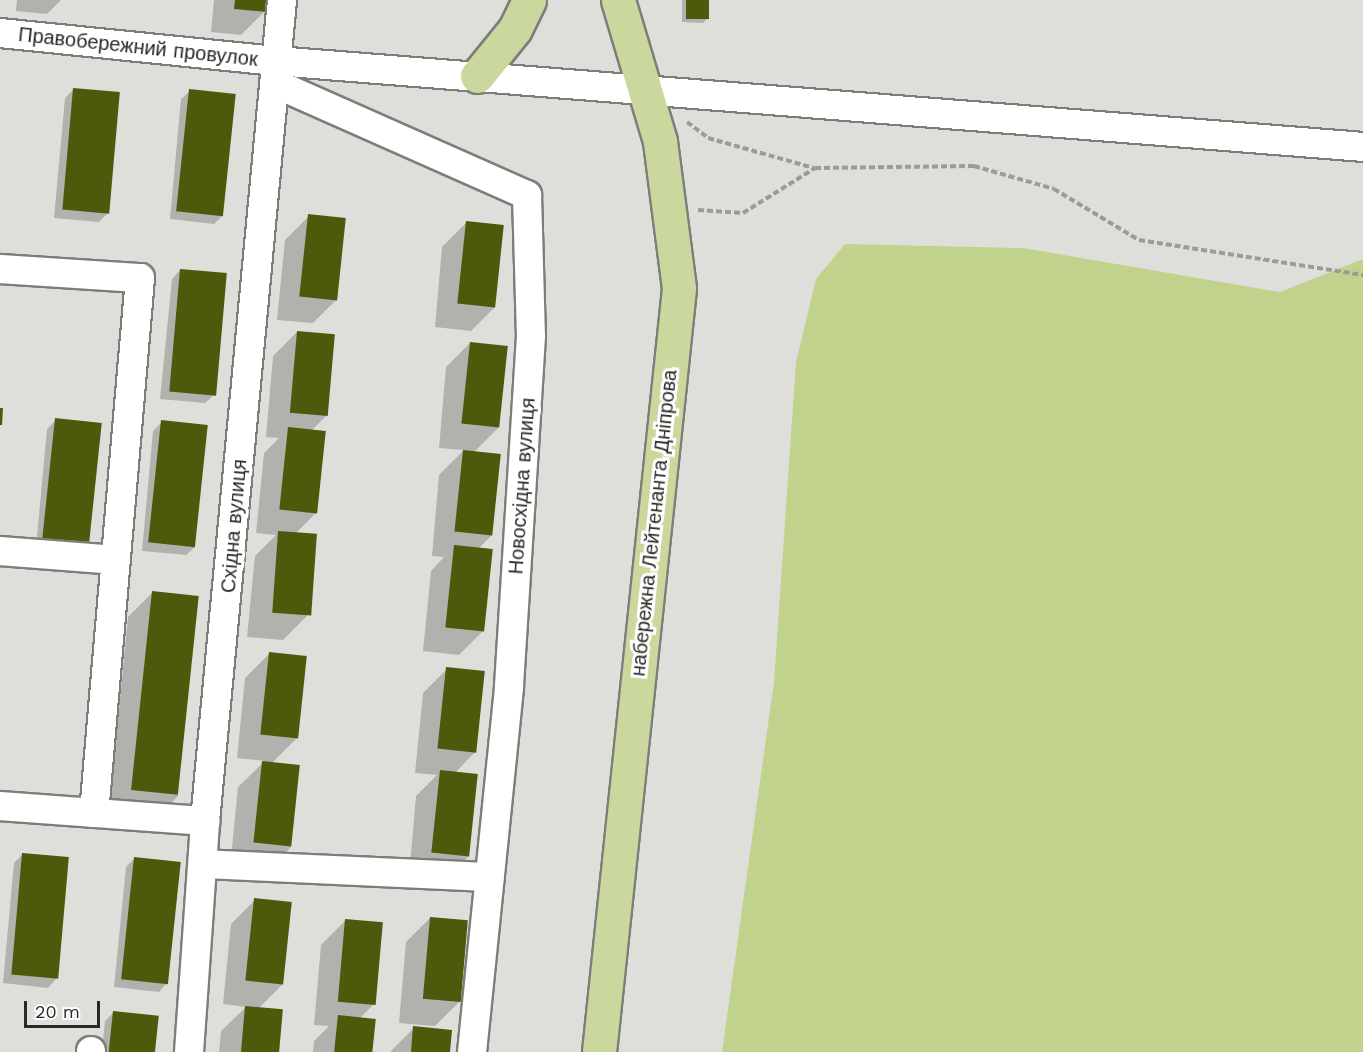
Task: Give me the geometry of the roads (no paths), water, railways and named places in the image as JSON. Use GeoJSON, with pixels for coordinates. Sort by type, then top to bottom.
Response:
{"type":"FeatureCollection","features":[{"type":"Feature","properties":{"kind":"main road"},"geometry":{"type":"LineString","coordinates":[[477,76],[515,29],[529,0]]}},
{"type":"Feature","properties":{"kind":"main road","name":"набережна Лейтенанта Дніпрова"},"geometry":{"type":"LineString","coordinates":[[599,1052],[679,288],[660,141],[618,0]]}},
{"type":"Feature","properties":{"kind":"street","name":"Східна вулиця"},"geometry":{"type":"LineString","coordinates":[[189,1052],[205,821],[282,0]]}},
{"type":"Feature","properties":{"kind":"street","name":"Правобережний провулок"},"geometry":{"type":"LineString","coordinates":[[0,33],[275,72],[477,76],[1363,147]]}},
{"type":"Feature","properties":{"kind":"street","name":"Новосхідна вулиця"},"geometry":{"type":"LineString","coordinates":[[275,72],[527,195],[531,336],[509,688],[472,1052]]}},
{"type":"Feature","properties":{"kind":"street"},"geometry":{"type":"LineString","coordinates":[[0,268],[140,278],[94,813]]}},
{"type":"Feature","properties":{"kind":"street"},"geometry":{"type":"LineString","coordinates":[[0,551],[116,560]]}},
{"type":"Feature","properties":{"kind":"street"},"geometry":{"type":"LineString","coordinates":[[0,806],[205,821]]}},
{"type":"Feature","properties":{"kind":"street"},"geometry":{"type":"LineString","coordinates":[[203,864],[489,877]]}}]}
